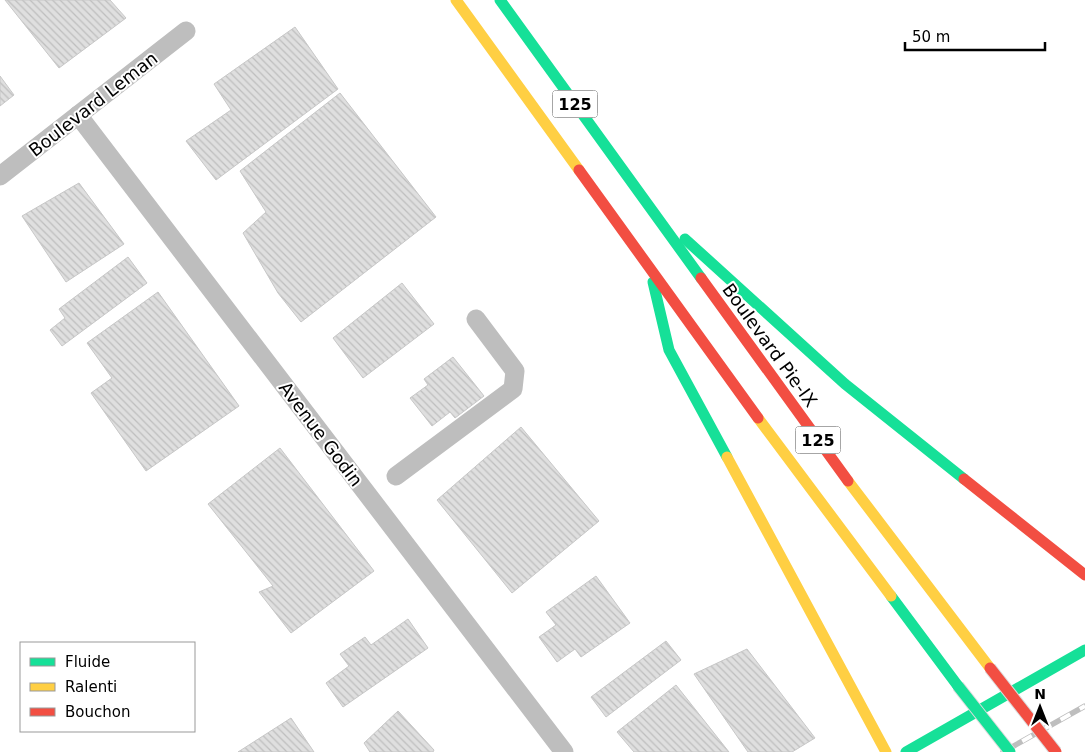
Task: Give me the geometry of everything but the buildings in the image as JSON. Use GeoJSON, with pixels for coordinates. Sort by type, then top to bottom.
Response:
{"type":"FeatureCollection","features":[{"type":"Feature","properties":{"kind":"main road","name":"125"},"geometry":{"type":"LineString","coordinates":[[456,0],[722,369],[958,686],[1010,752]]}},
{"type":"Feature","properties":{"kind":"main road","name":"Boulevard Pie-IX"},"geometry":{"type":"LineString","coordinates":[[500,0],[876,520],[1056,752]]}},
{"type":"Feature","properties":{"kind":"main road"},"geometry":{"type":"LineString","coordinates":[[650,208],[752,297],[845,384],[1085,575]]}},
{"type":"Feature","properties":{"kind":"main road"},"geometry":{"type":"LineString","coordinates":[[650,269],[669,350],[886,752]]}},
{"type":"Feature","properties":{"kind":"main road"},"geometry":{"type":"LineString","coordinates":[[906,752],[1085,650]]}},
{"type":"Feature","properties":{"kind":"street","name":"Boulevard Leman"},"geometry":{"type":"LineString","coordinates":[[0,176],[186,31]]}},
{"type":"Feature","properties":{"kind":"street","name":"Avenue Godin"},"geometry":{"type":"LineString","coordinates":[[78,116],[564,752]]}},
{"type":"Feature","properties":{"kind":"street"},"geometry":{"type":"LineString","coordinates":[[396,476],[513,389],[515,371],[476,319]]}},
{"type":"Feature","properties":{"kind":"railway"},"geometry":{"type":"LineString","coordinates":[[1003,752],[1085,706]]}},
{"type":"Feature","properties":{"kind":"traffic: fast"},"geometry":{"type":"LineString","coordinates":[[500,0],[701,278]]}},
{"type":"Feature","properties":{"kind":"traffic: fast"},"geometry":{"type":"LineString","coordinates":[[685,239],[845,384],[964,479]]}},
{"type":"Feature","properties":{"kind":"traffic: fast"},"geometry":{"type":"LineString","coordinates":[[653,282],[669,350],[727,457]]}},
{"type":"Feature","properties":{"kind":"traffic: fast"},"geometry":{"type":"LineString","coordinates":[[891,596],[958,686]]}},
{"type":"Feature","properties":{"kind":"traffic: fast"},"geometry":{"type":"LineString","coordinates":[[906,752],[1085,650]]}},
{"type":"Feature","properties":{"kind":"traffic: fast"},"geometry":{"type":"LineString","coordinates":[[958,686],[1010,752]]}},
{"type":"Feature","properties":{"kind":"traffic: slow"},"geometry":{"type":"LineString","coordinates":[[456,0],[579,170]]}},
{"type":"Feature","properties":{"kind":"traffic: slow"},"geometry":{"type":"LineString","coordinates":[[758,418],[891,596]]}},
{"type":"Feature","properties":{"kind":"traffic: slow"},"geometry":{"type":"LineString","coordinates":[[727,457],[886,752]]}},
{"type":"Feature","properties":{"kind":"traffic: slow"},"geometry":{"type":"LineString","coordinates":[[848,481],[990,668]]}},
{"type":"Feature","properties":{"kind":"traffic: jam"},"geometry":{"type":"LineString","coordinates":[[579,170],[758,418]]}},
{"type":"Feature","properties":{"kind":"traffic: jam"},"geometry":{"type":"LineString","coordinates":[[701,278],[848,481]]}},
{"type":"Feature","properties":{"kind":"traffic: jam"},"geometry":{"type":"LineString","coordinates":[[964,479],[1085,575]]}},
{"type":"Feature","properties":{"kind":"traffic: jam"},"geometry":{"type":"LineString","coordinates":[[990,668],[1056,752]]}}]}
